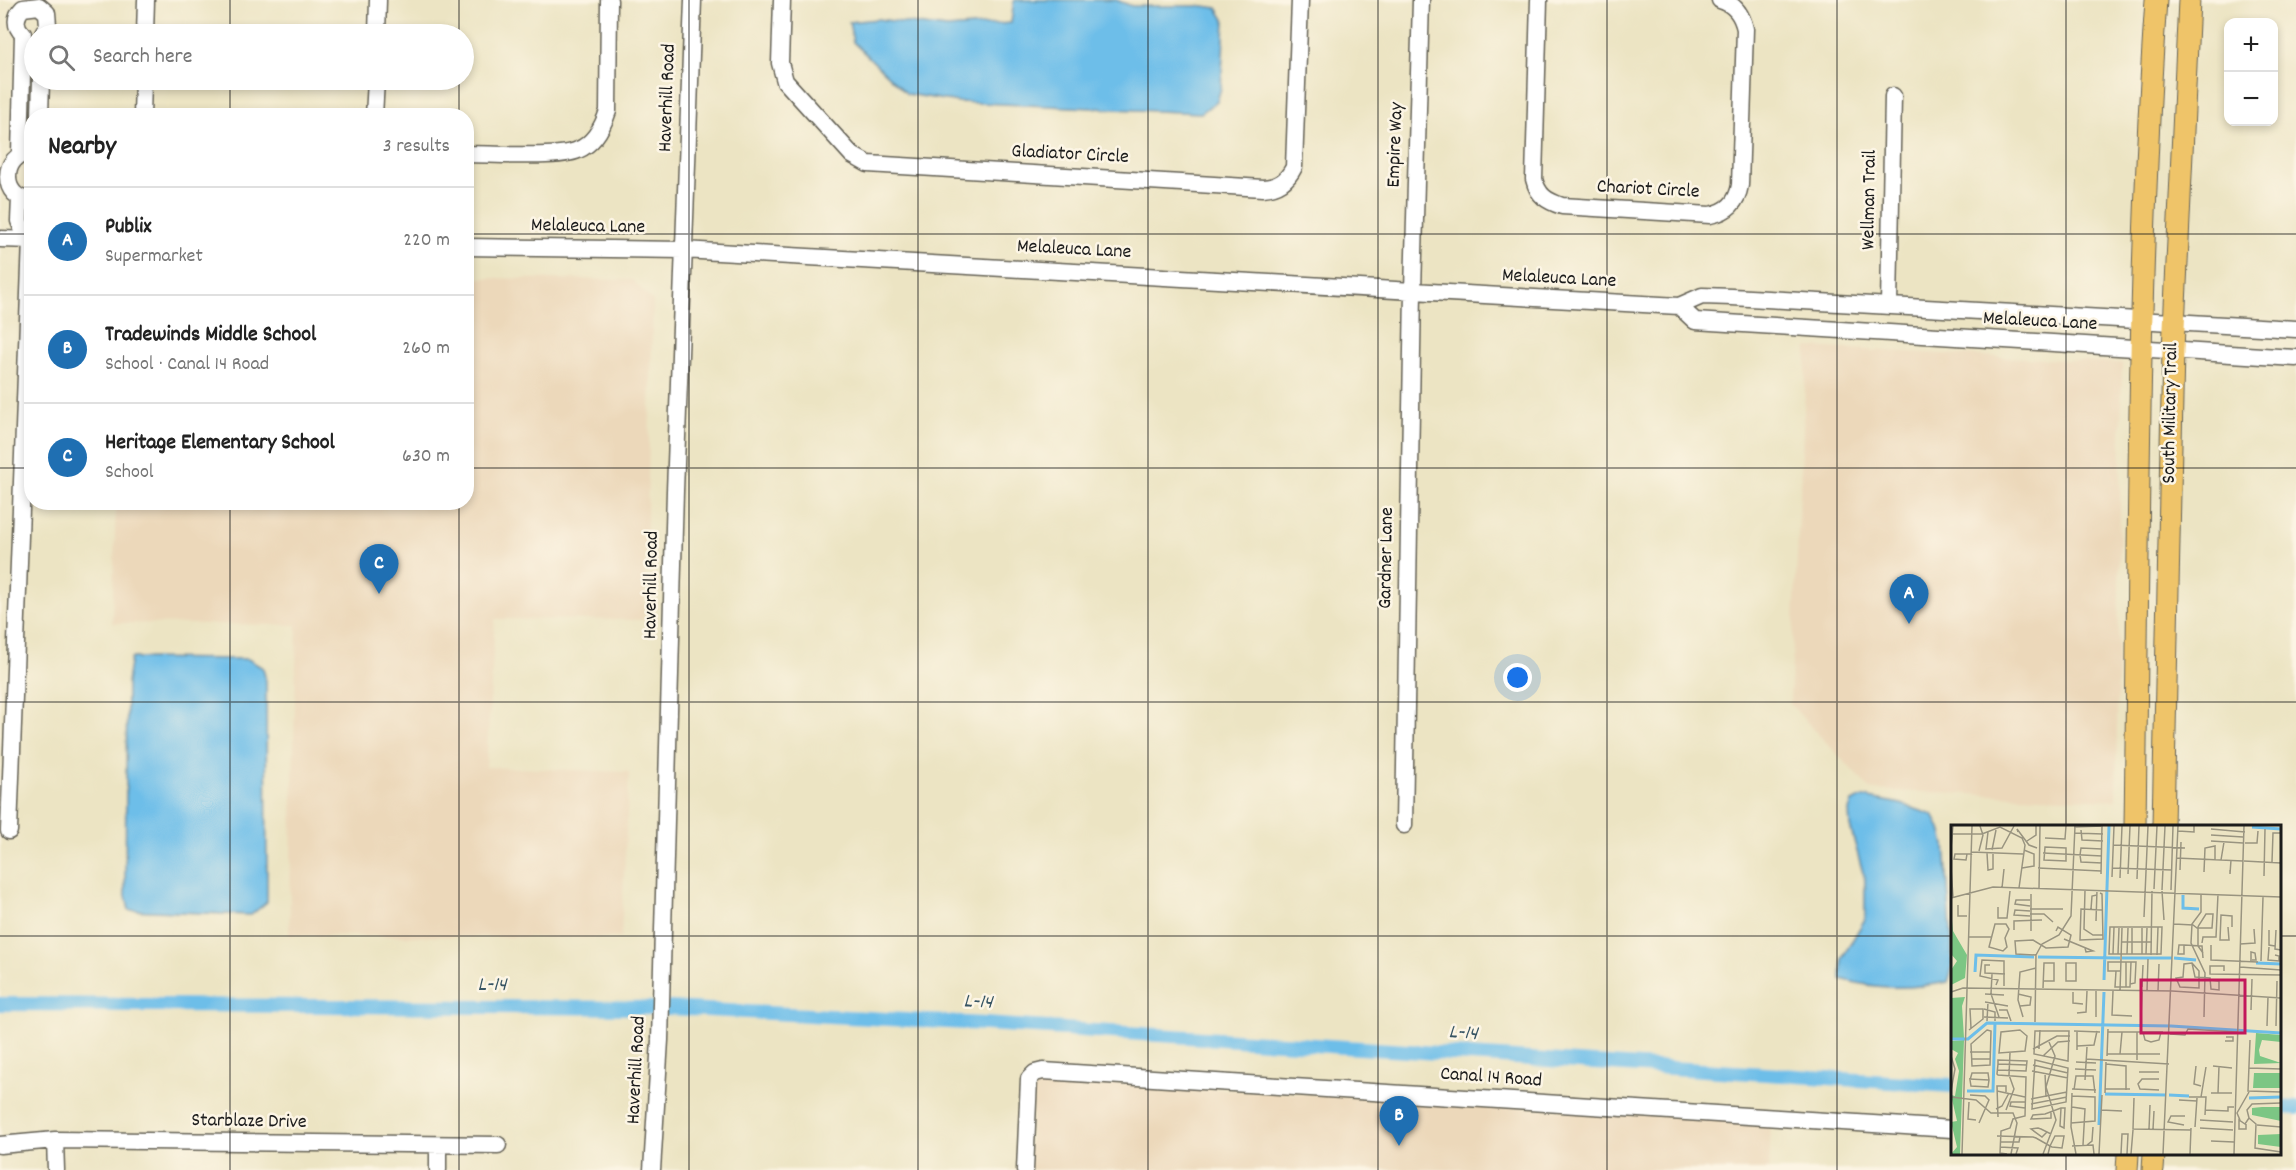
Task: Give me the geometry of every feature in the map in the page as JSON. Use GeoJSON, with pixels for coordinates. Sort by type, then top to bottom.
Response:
{"type":"FeatureCollection","features":[{"type":"Feature","properties":{"kind":"main road","name":"South Military Trail"},"geometry":{"type":"LineString","coordinates":[[2134,825],[2141,320],[2147,134],[2156,0]]}},
{"type":"Feature","properties":{"kind":"main road","name":"South Military Trail"},"geometry":{"type":"LineString","coordinates":[[2163,820],[2173,350],[2189,0]]}},
{"type":"Feature","properties":{"kind":"main road"},"geometry":{"type":"LineString","coordinates":[[2137,595],[2149,660],[2147,741],[2154,754],[2164,758]]}},
{"type":"Feature","properties":{"kind":"main road"},"geometry":{"type":"LineString","coordinates":[[2135,783],[2144,790],[2163,820]]}},
{"type":"Feature","properties":{"kind":"main road"},"geometry":{"type":"LineString","coordinates":[[2127,1170],[2128,1155]]}},
{"type":"Feature","properties":{"kind":"main road"},"geometry":{"type":"LineString","coordinates":[[2153,1170],[2154,1155]]}},
{"type":"Feature","properties":{"kind":"street"},"geometry":{"type":"LineString","coordinates":[[145,24],[146,0]]}},
{"type":"Feature","properties":{"kind":"street"},"geometry":{"type":"LineString","coordinates":[[377,24],[378,0]]}},
{"type":"Feature","properties":{"kind":"street"},"geometry":{"type":"LineString","coordinates":[[474,154],[560,154],[579,150],[592,140],[603,127],[608,111],[609,0]]}},
{"type":"Feature","properties":{"kind":"street","name":"Haverhill Road"},"geometry":{"type":"LineString","coordinates":[[652,1170],[660,1040],[683,250],[693,0]]}},
{"type":"Feature","properties":{"kind":"street","name":"Gladiator Circle"},"geometry":{"type":"LineString","coordinates":[[782,0],[780,63],[785,81],[852,155],[868,164],[1263,188],[1281,183],[1290,176],[1294,167],[1300,0]]}},
{"type":"Feature","properties":{"kind":"street","name":"Empire Way"},"geometry":{"type":"LineString","coordinates":[[1413,291],[1421,0]]}},
{"type":"Feature","properties":{"kind":"street","name":"Chariot Circle"},"geometry":{"type":"LineString","coordinates":[[1539,0],[1534,179],[1541,196],[1549,202],[1562,206],[1710,215],[1727,209],[1734,202],[1740,185],[1744,29],[1739,12],[1732,5],[1720,0]]}},
{"type":"Feature","properties":{"kind":"street"},"geometry":{"type":"LineString","coordinates":[[24,108],[22,34],[16,21],[23,8],[33,3],[46,13],[48,24]]}},
{"type":"Feature","properties":{"kind":"street"},"geometry":{"type":"LineString","coordinates":[[40,108],[41,90]]}},
{"type":"Feature","properties":{"kind":"street"},"geometry":{"type":"LineString","coordinates":[[142,108],[143,90]]}},
{"type":"Feature","properties":{"kind":"street"},"geometry":{"type":"LineString","coordinates":[[374,108],[375,90]]}},
{"type":"Feature","properties":{"kind":"street","name":"Wellman Trail"},"geometry":{"type":"LineString","coordinates":[[1889,305],[1893,96]]}},
{"type":"Feature","properties":{"kind":"street"},"geometry":{"type":"LineString","coordinates":[[24,155],[7,165],[5,174],[9,189],[24,197]]}},
{"type":"Feature","properties":{"kind":"street"},"geometry":{"type":"LineString","coordinates":[[24,206],[20,221],[24,227]]}},
{"type":"Feature","properties":{"kind":"street"},"geometry":{"type":"LineString","coordinates":[[0,239],[24,237]]}},
{"type":"Feature","properties":{"kind":"street","name":"Melaleuca Lane"},"geometry":{"type":"LineString","coordinates":[[474,247],[683,250],[1679,306],[1702,296],[2296,329]]}},
{"type":"Feature","properties":{"kind":"street","name":"Gardner Lane"},"geometry":{"type":"LineString","coordinates":[[1404,825],[1413,291]]}},
{"type":"Feature","properties":{"kind":"street","name":"Melaleuca Lane"},"geometry":{"type":"LineString","coordinates":[[1679,306],[1695,321],[2296,358]]}},
{"type":"Feature","properties":{"kind":"street"},"geometry":{"type":"LineString","coordinates":[[9,831],[24,407]]}},
{"type":"Feature","properties":{"kind":"street","name":"Canal 14 Road"},"geometry":{"type":"LineString","coordinates":[[1025,1170],[1029,1079],[1035,1073],[1043,1071],[1951,1129]]}},
{"type":"Feature","properties":{"kind":"street"},"geometry":{"type":"LineString","coordinates":[[54,1140],[56,1170]]}},
{"type":"Feature","properties":{"kind":"street","name":"Starblaze Drive"},"geometry":{"type":"LineString","coordinates":[[0,1145],[54,1140],[498,1145]]}},
{"type":"Feature","properties":{"kind":"street"},"geometry":{"type":"LineString","coordinates":[[438,1145],[438,1170]]}},
{"type":"Feature","properties":{"kind":"shaded area"},"geometry":{"type":"Polygon","coordinates":[[[474,277],[632,280],[653,301],[644,620],[495,619],[486,767],[629,772],[621,938],[289,935],[297,625],[112,623],[116,510],[474,510],[474,277]]]}},
{"type":"Feature","properties":{"kind":"shaded area"},"geometry":{"type":"Polygon","coordinates":[[[1807,347],[2122,363],[2116,800],[1871,790],[1790,704],[1807,347]]]}},
{"type":"Feature","properties":{"kind":"shaded area"},"geometry":{"type":"Polygon","coordinates":[[[1035,1078],[1771,1122],[1769,1170],[1027,1170],[1035,1078]]]}},
{"type":"Feature","properties":{"kind":"water"},"geometry":{"type":"Polygon","coordinates":[[[1014,0],[1116,0],[1132,6],[1217,8],[1225,21],[1221,88],[1217,101],[1201,113],[958,102],[907,94],[853,42],[849,22],[878,19],[947,28],[1011,23],[1014,0]]]}},
{"type":"Feature","properties":{"kind":"water"},"geometry":{"type":"Polygon","coordinates":[[[131,658],[248,659],[263,668],[266,681],[267,902],[251,915],[129,910],[125,891],[127,682],[131,658]]]}},
{"type":"Feature","properties":{"kind":"water"},"geometry":{"type":"Polygon","coordinates":[[[1863,797],[1901,804],[1933,815],[1942,832],[1945,845],[1951,930],[1951,972],[1948,982],[1894,987],[1868,985],[1841,979],[1842,958],[1865,919],[1865,880],[1850,826],[1849,811],[1852,802],[1863,797]]]}},
{"type":"Feature","properties":{"kind":"waterway","name":"L-14"},"geometry":{"type":"LineString","coordinates":[[0,1004],[669,1008],[986,1024],[1951,1086]]}},
{"type":"Feature","properties":{"kind":"waterway","name":"L-14"},"geometry":{"type":"LineString","coordinates":[[2281,1107],[2296,1108]]}},
{"type":"Feature","properties":{"kind":"place","name":"Heritage Elementary School"},"geometry":{"type":"Point","coordinates":[379,594]}},
{"type":"Feature","properties":{"kind":"place","name":"Publix"},"geometry":{"type":"Point","coordinates":[1909,624]}},
{"type":"Feature","properties":{"kind":"place","name":"Tradewinds Middle School"},"geometry":{"type":"Point","coordinates":[1399,1146]}}]}
